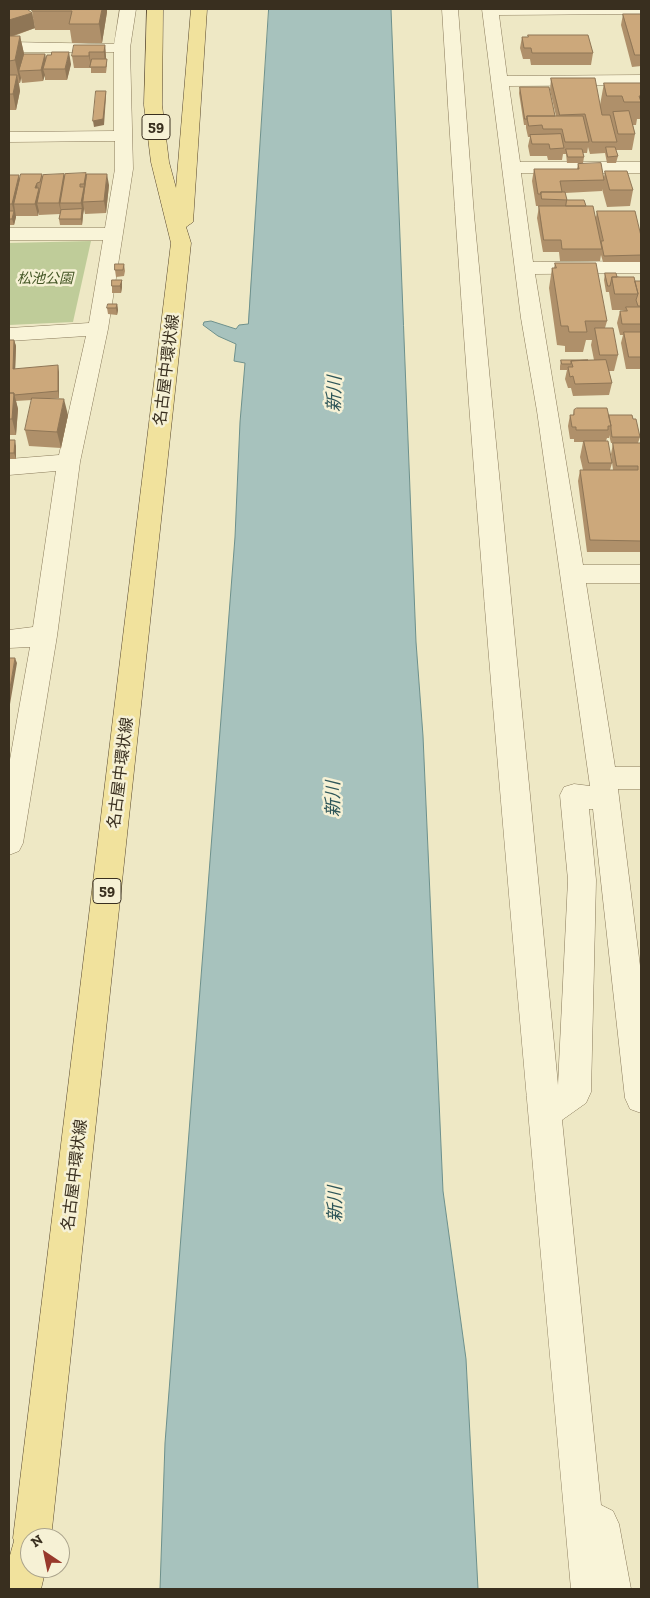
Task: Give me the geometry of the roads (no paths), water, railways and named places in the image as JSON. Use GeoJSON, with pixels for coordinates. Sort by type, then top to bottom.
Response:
{"type":"FeatureCollection","features":[{"type":"Feature","properties":{"kind":"main road","name":"名古屋中環状線"},"geometry":{"type":"LineString","coordinates":[[33,1528],[181,243],[160,162],[153,105],[155,9]]}},
{"type":"Feature","properties":{"kind":"main road"},"geometry":{"type":"LineString","coordinates":[[181,243],[200,9]]}},
{"type":"Feature","properties":{"kind":"street"},"geometry":{"type":"LineString","coordinates":[[9,843],[44,636],[69,462],[98,329],[124,169],[122,48],[128,9]]}},
{"type":"Feature","properties":{"kind":"street"},"geometry":{"type":"LineString","coordinates":[[450,9],[464,215],[516,809],[590,1589]]}},
{"type":"Feature","properties":{"kind":"street"},"geometry":{"type":"LineString","coordinates":[[641,9],[490,10],[526,268],[531,318],[548,411],[604,789],[638,1050],[641,1098]]}},
{"type":"Feature","properties":{"kind":"street"},"geometry":{"type":"LineString","coordinates":[[9,48],[122,48]]}},
{"type":"Feature","properties":{"kind":"street"},"geometry":{"type":"LineString","coordinates":[[500,81],[641,80]]}},
{"type":"Feature","properties":{"kind":"street"},"geometry":{"type":"LineString","coordinates":[[9,136],[122,136]]}},
{"type":"Feature","properties":{"kind":"street"},"geometry":{"type":"LineString","coordinates":[[511,168],[641,167]]}},
{"type":"Feature","properties":{"kind":"street"},"geometry":{"type":"LineString","coordinates":[[9,234],[113,234]]}},
{"type":"Feature","properties":{"kind":"street"},"geometry":{"type":"LineString","coordinates":[[526,268],[641,267]]}},
{"type":"Feature","properties":{"kind":"street"},"geometry":{"type":"LineString","coordinates":[[9,334],[98,329]]}},
{"type":"Feature","properties":{"kind":"street"},"geometry":{"type":"LineString","coordinates":[[9,467],[69,462]]}},
{"type":"Feature","properties":{"kind":"street"},"geometry":{"type":"LineString","coordinates":[[571,574],[641,574]]}},
{"type":"Feature","properties":{"kind":"street"},"geometry":{"type":"LineString","coordinates":[[9,638],[44,636]]}},
{"type":"Feature","properties":{"kind":"street"},"geometry":{"type":"LineString","coordinates":[[545,1113],[575,1092],[582,880],[574,795],[604,789],[641,778]]}},
{"type":"Feature","properties":{"kind":"street"},"geometry":{"type":"LineString","coordinates":[[566,1335],[612,1589]]}},
{"type":"Feature","properties":{"kind":"water","name":"新川"},"geometry":{"type":"Polygon","coordinates":[[[269,9],[391,9],[416,642],[423,736],[443,1191],[466,1359],[478,1589],[160,1589],[165,1443],[235,537],[240,422],[245,363],[234,361],[236,344],[218,336],[203,325],[204,322],[211,321],[236,329],[239,325],[248,324],[269,9]]]}},
{"type":"Feature","properties":{"kind":"park label","name":"松池公園"},"geometry":{"type":"Point","coordinates":[45,279]}}]}
